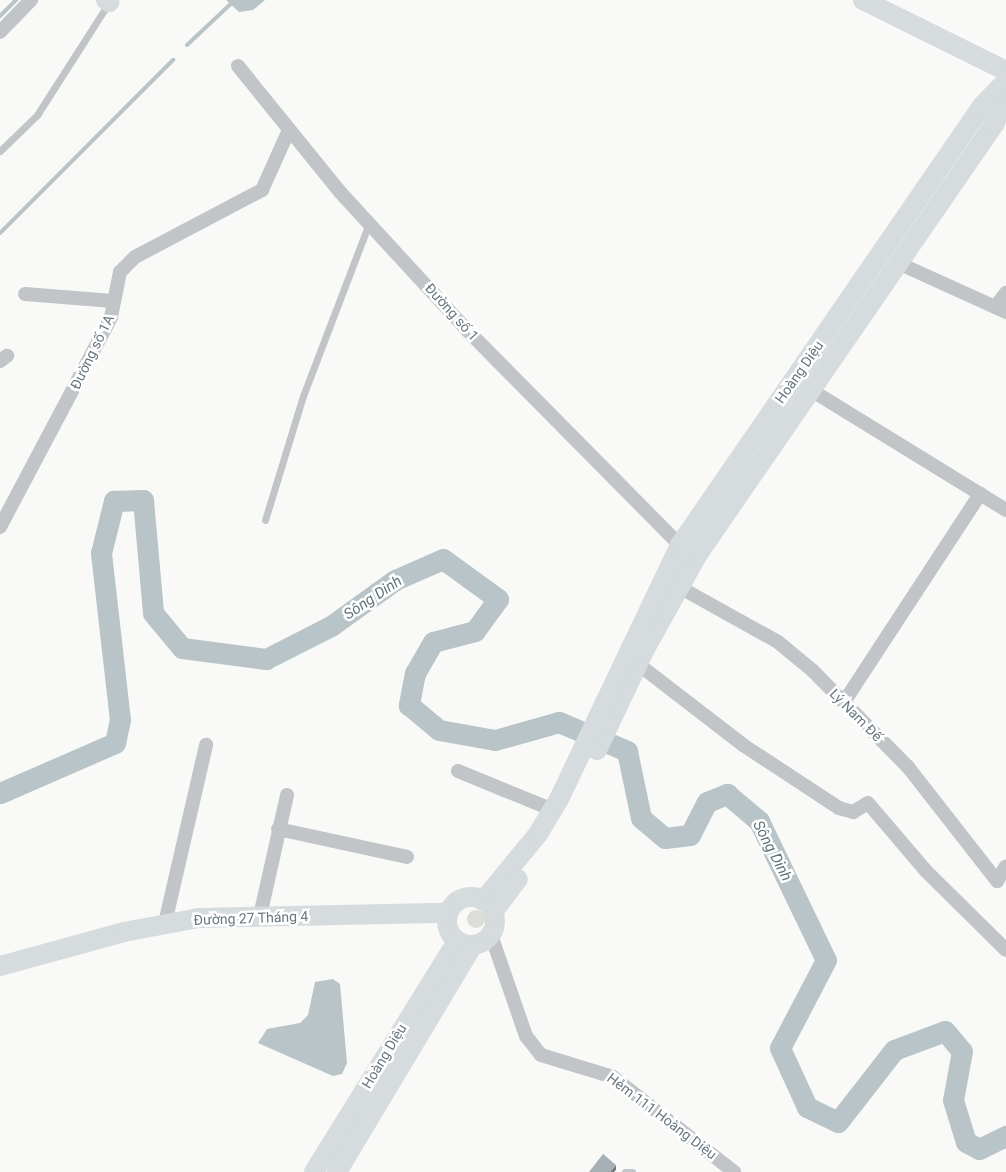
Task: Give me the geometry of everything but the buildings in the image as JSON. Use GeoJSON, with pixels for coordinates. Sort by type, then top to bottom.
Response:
{"type":"FeatureCollection","features":[{"type":"Feature","properties":{"kind":"main road"},"geometry":{"type":"LineString","coordinates":[[863,0],[1006,72]]}},
{"type":"Feature","properties":{"kind":"main road","name":"Hoàng Diệu"},"geometry":{"type":"LineString","coordinates":[[622,680],[638,664],[698,554],[982,106],[1006,81]]}},
{"type":"Feature","properties":{"kind":"main road","name":"Hoàng Diệu"},"geometry":{"type":"LineString","coordinates":[[622,680],[680,545],[898,264],[995,123],[1006,91]]}},
{"type":"Feature","properties":{"kind":"main road"},"geometry":{"type":"LineString","coordinates":[[488,906],[555,828],[622,680]]}},
{"type":"Feature","properties":{"kind":"main road"},"geometry":{"type":"LineString","coordinates":[[488,906],[463,898],[448,913],[448,928],[464,943],[491,935],[488,906],[582,767]]}},
{"type":"Feature","properties":{"kind":"main road","name":"Đường 27 Tháng 4"},"geometry":{"type":"LineString","coordinates":[[0,966],[166,924],[260,916],[448,913]]}},
{"type":"Feature","properties":{"kind":"main road","name":"Hoàng Diệu"},"geometry":{"type":"LineString","coordinates":[[314,1172],[464,943]]}},
{"type":"Feature","properties":{"kind":"main road","name":"Hoàng Diệu"},"geometry":{"type":"LineString","coordinates":[[337,1172],[464,943]]}},
{"type":"Feature","properties":{"kind":"street"},"geometry":{"type":"LineString","coordinates":[[0,32],[31,0]]}},
{"type":"Feature","properties":{"kind":"street","name":"Đường số 1"},"geometry":{"type":"LineString","coordinates":[[238,66],[289,130],[560,428],[680,545]]}},
{"type":"Feature","properties":{"kind":"street","name":"Đường số 1A"},"geometry":{"type":"LineString","coordinates":[[0,527],[91,359],[113,302],[120,272],[134,257],[262,190],[289,130]]}},
{"type":"Feature","properties":{"kind":"street"},"geometry":{"type":"LineString","coordinates":[[898,264],[1001,310],[1006,293]]}},
{"type":"Feature","properties":{"kind":"street"},"geometry":{"type":"LineString","coordinates":[[25,294],[113,302]]}},
{"type":"Feature","properties":{"kind":"street"},"geometry":{"type":"LineString","coordinates":[[812,376],[980,494],[1006,510]]}},
{"type":"Feature","properties":{"kind":"street"},"geometry":{"type":"LineString","coordinates":[[844,702],[980,494]]}},
{"type":"Feature","properties":{"kind":"street","name":"Lý Nam Đế"},"geometry":{"type":"LineString","coordinates":[[681,588],[778,642],[844,702],[908,767],[997,881],[1006,866]]}},
{"type":"Feature","properties":{"kind":"street"},"geometry":{"type":"LineString","coordinates":[[638,664],[743,745],[838,808],[853,812],[868,803],[919,864],[1006,950]]}},
{"type":"Feature","properties":{"kind":"street"},"geometry":{"type":"LineString","coordinates":[[166,924],[206,745]]}},
{"type":"Feature","properties":{"kind":"street"},"geometry":{"type":"LineString","coordinates":[[458,771],[553,810]]}},
{"type":"Feature","properties":{"kind":"street"},"geometry":{"type":"LineString","coordinates":[[260,916],[287,795]]}},
{"type":"Feature","properties":{"kind":"street"},"geometry":{"type":"LineString","coordinates":[[278,829],[407,858]]}},
{"type":"Feature","properties":{"kind":"street","name":"Hẻm 111 Hoàng Diệu"},"geometry":{"type":"LineString","coordinates":[[491,935],[526,1036],[541,1056],[614,1077],[734,1172]]}},
{"type":"Feature","properties":{"kind":"lane"},"geometry":{"type":"LineString","coordinates":[[0,151],[37,115],[108,1]]}},
{"type":"Feature","properties":{"kind":"lane"},"geometry":{"type":"LineString","coordinates":[[264,520],[303,396],[370,221]]}},
{"type":"Feature","properties":{"kind":"lane"},"geometry":{"type":"LineString","coordinates":[[624,1172],[632,1172]]}},
{"type":"Feature","properties":{"kind":"shaded area"},"geometry":{"type":"Polygon","coordinates":[[[226,0],[265,0],[253,10],[239,12],[226,0]]]}},
{"type":"Feature","properties":{"kind":"shaded area"},"geometry":{"type":"Polygon","coordinates":[[[472,910],[480,910],[485,915],[483,926],[472,928],[467,923],[467,915],[472,910]]]}},
{"type":"Feature","properties":{"kind":"shaded area"},"geometry":{"type":"Polygon","coordinates":[[[333,979],[340,984],[347,1063],[342,1074],[333,1076],[258,1043],[267,1029],[300,1023],[308,1015],[315,982],[333,979]]]}},
{"type":"Feature","properties":{"kind":"waterway"},"geometry":{"type":"LineString","coordinates":[[0,16],[16,0]]}},
{"type":"Feature","properties":{"kind":"waterway"},"geometry":{"type":"LineString","coordinates":[[187,45],[235,0]]}},
{"type":"Feature","properties":{"kind":"waterway"},"geometry":{"type":"LineString","coordinates":[[0,233],[173,60]]}},
{"type":"Feature","properties":{"kind":"waterway","name":"Sông Dinh"},"geometry":{"type":"LineString","coordinates":[[0,793],[115,743],[120,720],[101,553],[114,501],[143,500],[153,613],[182,648],[266,659],[331,626],[395,580],[443,559],[498,599],[475,631],[433,642],[415,673],[409,705],[439,730],[495,740],[559,722],[627,751],[641,818],[665,838],[690,835],[707,802],[727,794],[759,821],[826,960],[780,1048],[807,1107],[838,1122],[894,1050],[945,1031],[962,1051],[953,1100],[966,1142],[979,1149],[1006,1136]]}}]}
